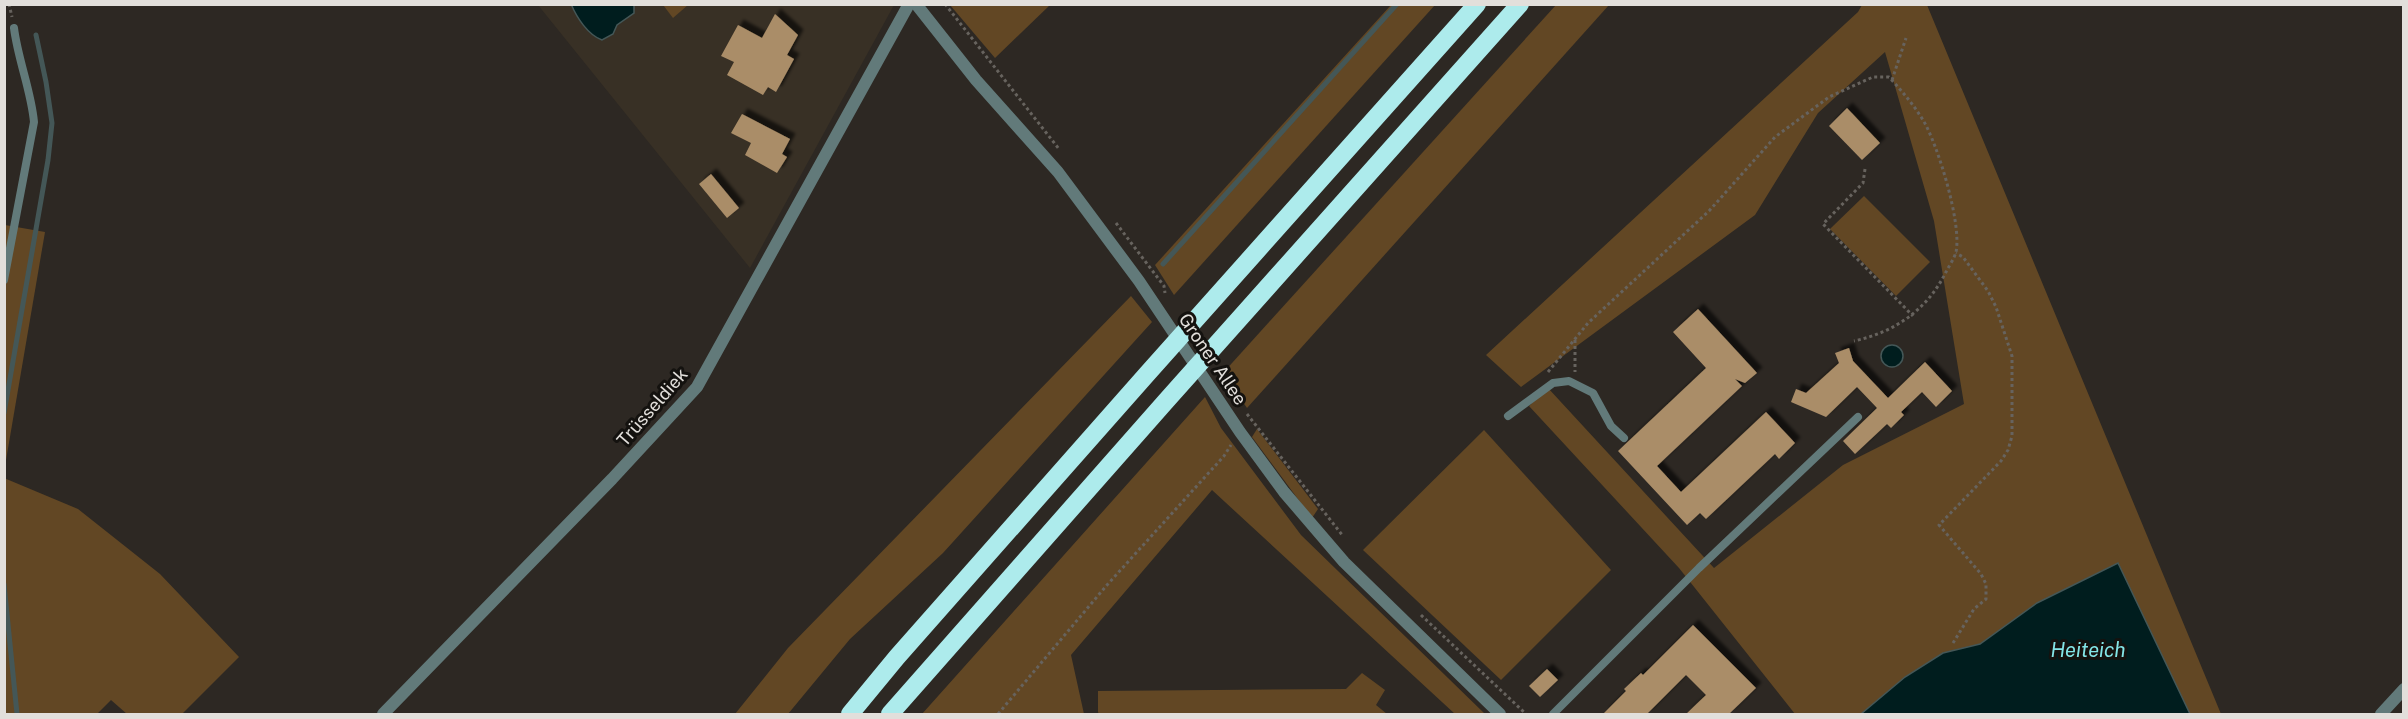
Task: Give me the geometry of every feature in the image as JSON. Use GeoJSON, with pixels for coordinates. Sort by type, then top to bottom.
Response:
{"type":"FeatureCollection","features":[{"type":"Feature","properties":{"kind":"highway"},"geometry":{"type":"LineString","coordinates":[[850,714],[897,657],[1206,307],[1477,4]]}},
{"type":"Feature","properties":{"kind":"highway"},"geometry":{"type":"LineString","coordinates":[[890,714],[1166,400],[1520,4]]}},
{"type":"Feature","properties":{"kind":"street","name":"Trüsseldiek"},"geometry":{"type":"LineString","coordinates":[[383,714],[612,479],[697,387],[909,4]]}},
{"type":"Feature","properties":{"kind":"street","name":"Groner Allee"},"geometry":{"type":"LineString","coordinates":[[916,4],[976,80],[1058,172],[1139,281],[1240,432],[1284,492],[1322,538],[1500,714]]}},
{"type":"Feature","properties":{"kind":"street"},"geometry":{"type":"LineString","coordinates":[[2381,714],[2403,689]]}},
{"type":"Feature","properties":{"kind":"lane"},"geometry":{"type":"LineString","coordinates":[[4,280],[34,122],[32,101],[17,55],[14,28]]}},
{"type":"Feature","properties":{"kind":"lane"},"geometry":{"type":"LineString","coordinates":[[1508,416],[1553,383],[1569,381],[1593,393],[1611,426],[1624,438]]}},
{"type":"Feature","properties":{"kind":"lane"},"geometry":{"type":"LineString","coordinates":[[1553,714],[1699,568],[1858,417]]}},
{"type":"Feature","properties":{"kind":"path"},"geometry":{"type":"LineString","coordinates":[[1892,80],[1905,38]]}},
{"type":"Feature","properties":{"kind":"path"},"geometry":{"type":"LineString","coordinates":[[1538,392],[1551,367],[1596,315],[1709,211],[1775,137],[1829,97],[1873,76],[1889,77],[1913,106],[1934,143],[1956,221],[1956,253],[1938,287],[1913,316],[1888,329],[1854,341]]}},
{"type":"Feature","properties":{"kind":"path"},"geometry":{"type":"LineString","coordinates":[[1865,169],[1863,183],[1823,224],[1913,316]]}},
{"type":"Feature","properties":{"kind":"path"},"geometry":{"type":"LineString","coordinates":[[1953,643],[1974,609],[1986,598],[1986,584],[1981,574],[1939,525],[2001,461],[2008,450],[2012,436],[2012,356],[2004,328],[1988,291],[1963,257],[1956,253]]}},
{"type":"Feature","properties":{"kind":"path"},"geometry":{"type":"LineString","coordinates":[[1575,338],[1576,383]]}},
{"type":"Feature","properties":{"kind":"path"},"geometry":{"type":"LineString","coordinates":[[1257,424],[1347,540]]}},
{"type":"Feature","properties":{"kind":"path"},"geometry":{"type":"LineString","coordinates":[[998,714],[1107,585],[1224,456],[1240,432]]}},
{"type":"Feature","properties":{"kind":"path"},"geometry":{"type":"LineString","coordinates":[[1414,607],[1526,714]]}},
{"type":"Feature","properties":{"kind":"shaded area"},"geometry":{"type":"Polygon","coordinates":[[[538,5],[663,5],[673,17],[688,5],[894,5],[750,268],[538,5]]]}},
{"type":"Feature","properties":{"kind":"shaded area"},"geometry":{"type":"Polygon","coordinates":[[[663,5],[688,5],[673,18],[663,5]]]}},
{"type":"Feature","properties":{"kind":"shaded area"},"geometry":{"type":"Polygon","coordinates":[[[950,5],[1050,5],[995,58],[950,5]]]}},
{"type":"Feature","properties":{"kind":"shaded area"},"geometry":{"type":"Polygon","coordinates":[[[1391,5],[1435,5],[1174,295],[1155,265],[1391,5]]]}},
{"type":"Feature","properties":{"kind":"shaded area"},"geometry":{"type":"Polygon","coordinates":[[[1556,5],[1609,5],[1247,408],[1223,373],[1556,5]]]}},
{"type":"Feature","properties":{"kind":"shaded area"},"geometry":{"type":"Polygon","coordinates":[[[1862,5],[1927,5],[2221,714],[1795,714],[1679,568],[1529,406],[1548,388],[1714,568],[1843,465],[1964,404],[1934,221],[1885,52],[1818,113],[1755,215],[1521,387],[1486,355],[1858,12],[1862,5]]]}},
{"type":"Feature","properties":{"kind":"shaded area"},"geometry":{"type":"Polygon","coordinates":[[[1864,196],[1930,262],[1896,296],[1830,229],[1864,196]]]}},
{"type":"Feature","properties":{"kind":"shaded area"},"geometry":{"type":"Polygon","coordinates":[[[5,225],[45,232],[5,466],[4,230],[5,225]]]}},
{"type":"Feature","properties":{"kind":"shaded area"},"geometry":{"type":"Polygon","coordinates":[[[1131,296],[1152,322],[943,553],[850,639],[788,714],[735,714],[788,648],[1131,296]]]}},
{"type":"Feature","properties":{"kind":"shaded area"},"geometry":{"type":"Polygon","coordinates":[[[1205,397],[1221,428],[1301,535],[1485,714],[1455,714],[1212,490],[1071,655],[1084,714],[922,714],[1205,397]]]}},
{"type":"Feature","properties":{"kind":"shaded area"},"geometry":{"type":"Polygon","coordinates":[[[1257,429],[1318,509],[1312,518],[1252,437],[1257,429]]]}},
{"type":"Feature","properties":{"kind":"shaded area"},"geometry":{"type":"Polygon","coordinates":[[[1484,430],[1611,570],[1501,680],[1363,550],[1484,430]]]}},
{"type":"Feature","properties":{"kind":"shaded area"},"geometry":{"type":"Polygon","coordinates":[[[4,478],[78,509],[160,574],[239,657],[182,714],[127,714],[111,700],[97,714],[5,714],[4,478]]]}},
{"type":"Feature","properties":{"kind":"shaded area"},"geometry":{"type":"Polygon","coordinates":[[[1362,673],[1385,690],[1376,705],[1387,714],[1099,714],[1098,712],[1098,691],[1346,689],[1362,673]]]}},
{"type":"Feature","properties":{"kind":"water"},"geometry":{"type":"Polygon","coordinates":[[[571,4],[634,5],[634,13],[617,25],[613,34],[602,40],[583,25],[571,4]]]}},
{"type":"Feature","properties":{"kind":"water"},"geometry":{"type":"Polygon","coordinates":[[[1892,345],[1900,348],[1903,356],[1900,364],[1892,367],[1884,364],[1881,356],[1884,348],[1892,345]]]}},
{"type":"Feature","properties":{"kind":"water","name":"Heiteich"},"geometry":{"type":"Polygon","coordinates":[[[2118,563],[2190,714],[1861,714],[1905,677],[1943,653],[1980,644],[2037,603],[2118,563]]]}},
{"type":"Feature","properties":{"kind":"building"},"geometry":{"type":"Polygon","coordinates":[[[775,14],[798,35],[787,55],[794,59],[776,92],[768,87],[763,95],[727,75],[734,62],[721,56],[738,25],[762,38],[775,14]]]}},
{"type":"Feature","properties":{"kind":"building"},"geometry":{"type":"Polygon","coordinates":[[[1847,108],[1880,143],[1862,160],[1829,126],[1847,108]]]}},
{"type":"Feature","properties":{"kind":"building"},"geometry":{"type":"Polygon","coordinates":[[[742,114],[790,139],[782,154],[787,157],[777,173],[745,155],[751,143],[731,133],[742,114]]]}},
{"type":"Feature","properties":{"kind":"building"},"geometry":{"type":"Polygon","coordinates":[[[711,174],[739,208],[727,218],[699,184],[711,174]]]}},
{"type":"Feature","properties":{"kind":"building"},"geometry":{"type":"Polygon","coordinates":[[[1698,309],[1757,373],[1745,383],[1735,379],[1742,386],[1657,466],[1681,492],[1766,412],[1795,443],[1779,459],[1775,454],[1706,519],[1700,513],[1687,525],[1618,451],[1706,368],[1673,332],[1698,309]]]}},
{"type":"Feature","properties":{"kind":"building"},"geometry":{"type":"Polygon","coordinates":[[[1849,348],[1853,361],[1888,398],[1925,362],[1952,391],[1936,407],[1922,392],[1901,412],[1904,415],[1891,428],[1887,424],[1855,454],[1843,441],[1877,408],[1857,387],[1826,417],[1791,402],[1796,389],[1806,393],[1839,363],[1835,353],[1849,348]]]}},
{"type":"Feature","properties":{"kind":"building"},"geometry":{"type":"Polygon","coordinates":[[[1693,625],[1756,688],[1729,714],[1686,714],[1706,695],[1686,675],[1647,714],[1603,714],[1626,691],[1624,689],[1641,673],[1643,675],[1693,625]]]}},
{"type":"Feature","properties":{"kind":"building"},"geometry":{"type":"Polygon","coordinates":[[[1547,669],[1558,680],[1540,697],[1529,686],[1547,669]]]}},
{"type":"Feature","properties":{"kind":"waterway"},"geometry":{"type":"LineString","coordinates":[[1163,264],[1397,4]]}},
{"type":"Feature","properties":{"kind":"waterway"},"geometry":{"type":"LineString","coordinates":[[4,413],[48,160],[52,123],[36,35]]}},
{"type":"Feature","properties":{"kind":"waterway"},"geometry":{"type":"LineString","coordinates":[[4,584],[17,714]]}}]}
